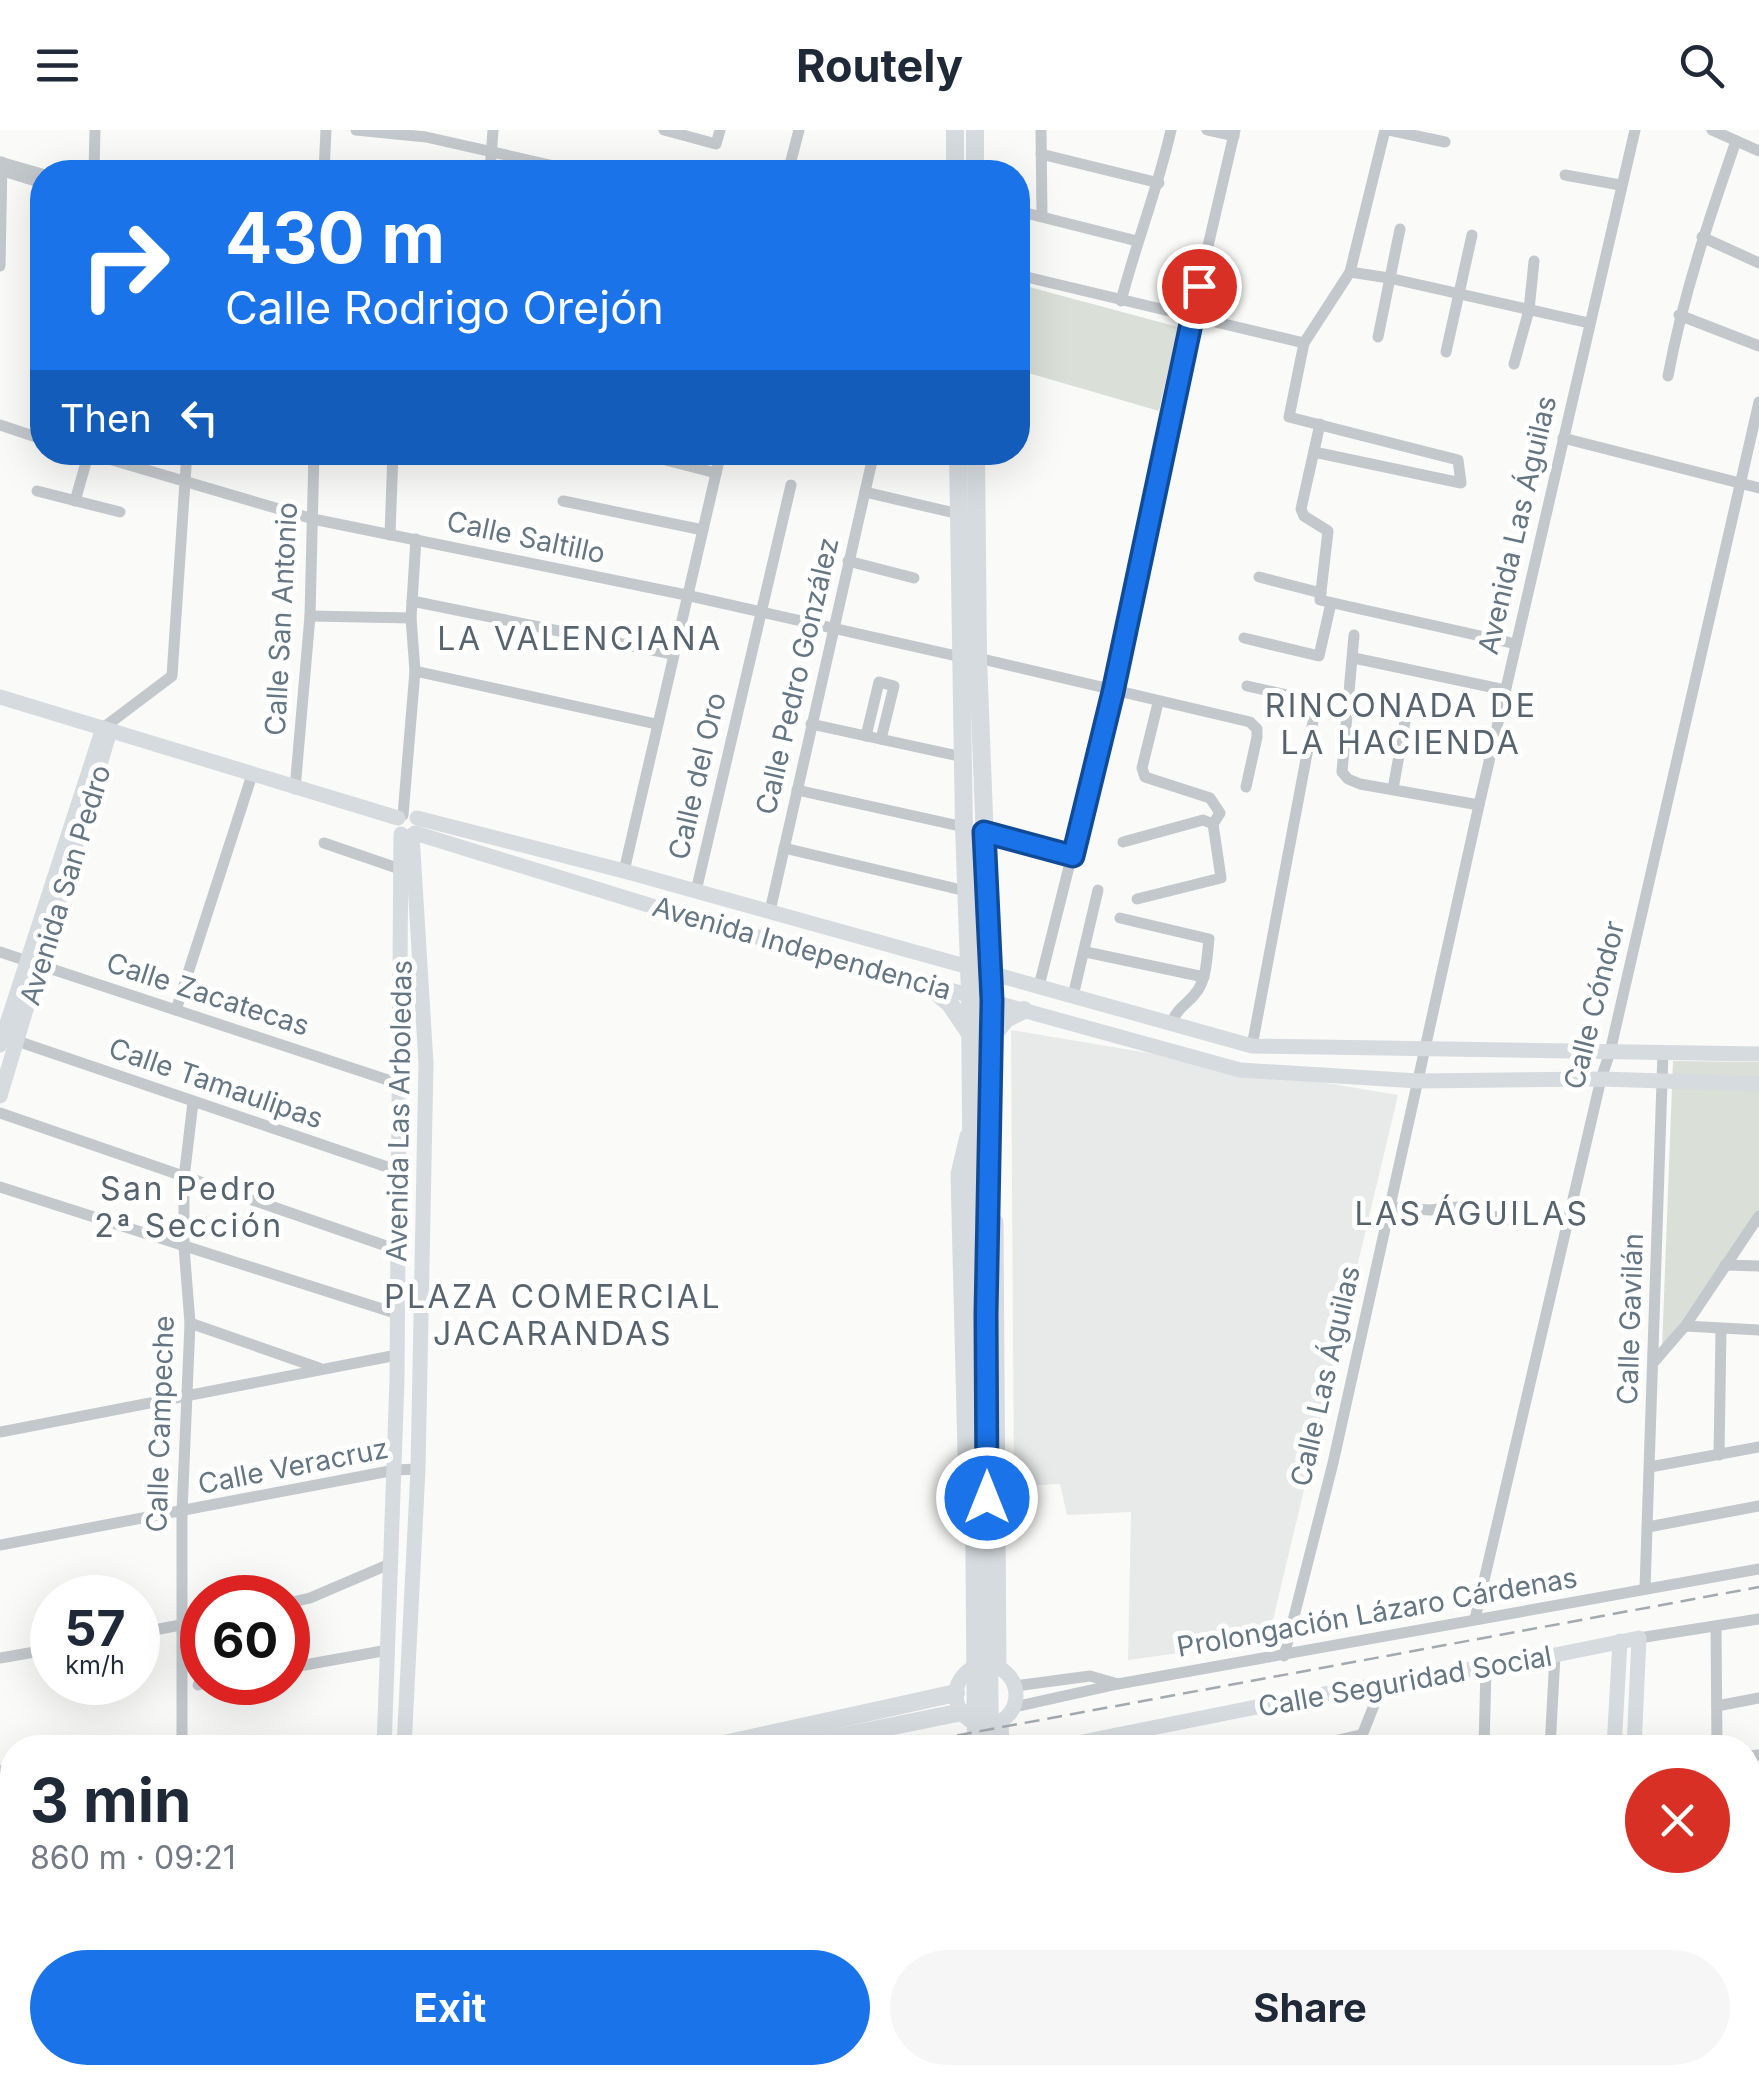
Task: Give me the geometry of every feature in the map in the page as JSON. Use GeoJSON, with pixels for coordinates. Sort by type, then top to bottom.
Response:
{"type":"FeatureCollection","features":[{"type":"Feature","properties":{"kind":"main road"},"geometry":{"type":"LineString","coordinates":[[955,130],[956,160]]}},
{"type":"Feature","properties":{"kind":"main road"},"geometry":{"type":"LineString","coordinates":[[975,130],[975,160]]}},
{"type":"Feature","properties":{"kind":"main road"},"geometry":{"type":"LineString","coordinates":[[958,465],[992,1000],[979,1124]]}},
{"type":"Feature","properties":{"kind":"main road"},"geometry":{"type":"LineString","coordinates":[[974,1735],[979,1124],[970,1034],[963,757],[976,465]]}},
{"type":"Feature","properties":{"kind":"main road"},"geometry":{"type":"LineString","coordinates":[[923,981],[950,1004],[970,1034]]}},
{"type":"Feature","properties":{"kind":"main road"},"geometry":{"type":"LineString","coordinates":[[989,1040],[1006,1020],[1024,1010]]}},
{"type":"Feature","properties":{"kind":"main road"},"geometry":{"type":"LineString","coordinates":[[978,1350],[990,1735]]}},
{"type":"Feature","properties":{"kind":"main road"},"geometry":{"type":"LineString","coordinates":[[764,1735],[956,1692]]}},
{"type":"Feature","properties":{"kind":"main road"},"geometry":{"type":"LineString","coordinates":[[861,1735],[967,1717]]}},
{"type":"Feature","properties":{"kind":"street"},"geometry":{"type":"LineString","coordinates":[[94,160],[95,130]]}},
{"type":"Feature","properties":{"kind":"street"},"geometry":{"type":"LineString","coordinates":[[325,160],[326,130]]}},
{"type":"Feature","properties":{"kind":"street"},"geometry":{"type":"LineString","coordinates":[[356,130],[426,134],[526,160]]}},
{"type":"Feature","properties":{"kind":"street"},"geometry":{"type":"LineString","coordinates":[[491,160],[493,130]]}},
{"type":"Feature","properties":{"kind":"street"},"geometry":{"type":"LineString","coordinates":[[664,130],[716,144],[720,130]]}},
{"type":"Feature","properties":{"kind":"street"},"geometry":{"type":"LineString","coordinates":[[791,160],[799,130]]}},
{"type":"Feature","properties":{"kind":"street"},"geometry":{"type":"LineString","coordinates":[[1041,130],[1042,216]]}},
{"type":"Feature","properties":{"kind":"street"},"geometry":{"type":"LineString","coordinates":[[1121,301],[1172,130]]}},
{"type":"Feature","properties":{"kind":"street"},"geometry":{"type":"LineString","coordinates":[[1039,986],[1113,692],[1191,318],[1235,133],[1207,130]]}},
{"type":"Feature","properties":{"kind":"street"},"geometry":{"type":"LineString","coordinates":[[1314,452],[1461,483],[1458,460],[1289,417],[1304,343],[1350,272],[1387,130],[1445,142]]}},
{"type":"Feature","properties":{"kind":"street","name":"Avenida Las Águilas"},"geometry":{"type":"LineString","coordinates":[[1426,1048],[1634,130]]}},
{"type":"Feature","properties":{"kind":"street"},"geometry":{"type":"LineString","coordinates":[[1712,130],[1759,151]]}},
{"type":"Feature","properties":{"kind":"street"},"geometry":{"type":"LineString","coordinates":[[1668,376],[1702,237],[1736,141]]}},
{"type":"Feature","properties":{"kind":"street"},"geometry":{"type":"LineString","coordinates":[[1041,154],[1159,183]]}},
{"type":"Feature","properties":{"kind":"street"},"geometry":{"type":"LineString","coordinates":[[1,166],[30,172]]}},
{"type":"Feature","properties":{"kind":"street"},"geometry":{"type":"LineString","coordinates":[[1,166],[30,178]]}},
{"type":"Feature","properties":{"kind":"street"},"geometry":{"type":"LineString","coordinates":[[0,266],[1,166]]}},
{"type":"Feature","properties":{"kind":"street"},"geometry":{"type":"LineString","coordinates":[[1564,175],[1620,186]]}},
{"type":"Feature","properties":{"kind":"street"},"geometry":{"type":"LineString","coordinates":[[1030,213],[1137,241]]}},
{"type":"Feature","properties":{"kind":"street"},"geometry":{"type":"LineString","coordinates":[[1378,337],[1400,229]]}},
{"type":"Feature","properties":{"kind":"street"},"geometry":{"type":"LineString","coordinates":[[1446,352],[1472,234]]}},
{"type":"Feature","properties":{"kind":"street"},"geometry":{"type":"LineString","coordinates":[[1702,237],[1759,262]]}},
{"type":"Feature","properties":{"kind":"street"},"geometry":{"type":"LineString","coordinates":[[1514,364],[1530,310],[1534,261]]}},
{"type":"Feature","properties":{"kind":"street"},"geometry":{"type":"LineString","coordinates":[[1350,272],[1589,323]]}},
{"type":"Feature","properties":{"kind":"street"},"geometry":{"type":"LineString","coordinates":[[1030,278],[1304,343]]}},
{"type":"Feature","properties":{"kind":"street"},"geometry":{"type":"LineString","coordinates":[[1680,316],[1759,346]]}},
{"type":"Feature","properties":{"kind":"street","name":"Calle Cóndor"},"geometry":{"type":"LineString","coordinates":[[1475,1620],[1759,402]]}},
{"type":"Feature","properties":{"kind":"street"},"geometry":{"type":"LineString","coordinates":[[1320,424],[1301,509],[1304,516],[1328,531],[1320,600],[1516,644]]}},
{"type":"Feature","properties":{"kind":"street"},"geometry":{"type":"LineString","coordinates":[[0,425],[30,435]]}},
{"type":"Feature","properties":{"kind":"street"},"geometry":{"type":"LineString","coordinates":[[1563,438],[1759,488]]}},
{"type":"Feature","properties":{"kind":"street"},"geometry":{"type":"LineString","coordinates":[[75,500],[84,465]]}},
{"type":"Feature","properties":{"kind":"street","name":"Calle Saltillo"},"geometry":{"type":"LineString","coordinates":[[128,465],[312,520],[686,595],[1250,722],[1257,729],[1257,737],[1246,786]]}},
{"type":"Feature","properties":{"kind":"street"},"geometry":{"type":"LineString","coordinates":[[109,726],[172,676],[187,465]]}},
{"type":"Feature","properties":{"kind":"street","name":"Calle San Antonio"},"geometry":{"type":"LineString","coordinates":[[295,789],[310,616],[314,465]]}},
{"type":"Feature","properties":{"kind":"street"},"geometry":{"type":"LineString","coordinates":[[390,535],[393,465]]}},
{"type":"Feature","properties":{"kind":"street"},"geometry":{"type":"LineString","coordinates":[[685,465],[716,473]]}},
{"type":"Feature","properties":{"kind":"street"},"geometry":{"type":"LineString","coordinates":[[624,870],[718,465]]}},
{"type":"Feature","properties":{"kind":"street","name":"Calle Pedro González"},"geometry":{"type":"LineString","coordinates":[[770,911],[871,465]]}},
{"type":"Feature","properties":{"kind":"street","name":"Calle del Oro"},"geometry":{"type":"LineString","coordinates":[[696,891],[791,485]]}},
{"type":"Feature","properties":{"kind":"street"},"geometry":{"type":"LineString","coordinates":[[37,491],[120,512]]}},
{"type":"Feature","properties":{"kind":"street"},"geometry":{"type":"LineString","coordinates":[[865,492],[959,514]]}},
{"type":"Feature","properties":{"kind":"street"},"geometry":{"type":"LineString","coordinates":[[562,501],[703,530]]}},
{"type":"Feature","properties":{"kind":"street"},"geometry":{"type":"LineString","coordinates":[[408,826],[416,540]]}},
{"type":"Feature","properties":{"kind":"street"},"geometry":{"type":"LineString","coordinates":[[848,561],[914,578]]}},
{"type":"Feature","properties":{"kind":"street"},"geometry":{"type":"LineString","coordinates":[[1259,578],[1321,593]]}},
{"type":"Feature","properties":{"kind":"street"},"geometry":{"type":"LineString","coordinates":[[412,601],[672,654]]}},
{"type":"Feature","properties":{"kind":"street"},"geometry":{"type":"LineString","coordinates":[[1244,638],[1319,656],[1332,603]]}},
{"type":"Feature","properties":{"kind":"street"},"geometry":{"type":"LineString","coordinates":[[310,616],[411,618]]}},
{"type":"Feature","properties":{"kind":"street"},"geometry":{"type":"LineString","coordinates":[[1354,635],[1342,772],[1348,780],[1360,784],[1479,805]]}},
{"type":"Feature","properties":{"kind":"street"},"geometry":{"type":"LineString","coordinates":[[1354,658],[1505,690]]}},
{"type":"Feature","properties":{"kind":"street"},"geometry":{"type":"LineString","coordinates":[[415,671],[656,724]]}},
{"type":"Feature","properties":{"kind":"street"},"geometry":{"type":"LineString","coordinates":[[866,736],[880,682],[894,686],[881,739]]}},
{"type":"Feature","properties":{"kind":"street"},"geometry":{"type":"LineString","coordinates":[[1246,686],[1309,700],[1315,710],[1252,1046]]}},
{"type":"Feature","properties":{"kind":"street","name":"Avenida Independencia"},"geometry":{"type":"LineString","coordinates":[[0,697],[109,726],[508,863],[650,906],[1240,1070],[1418,1081],[1759,1084]]}},
{"type":"Feature","properties":{"kind":"street"},"geometry":{"type":"LineString","coordinates":[[1123,842],[1208,822],[1220,814],[1210,798],[1145,778],[1142,768],[1158,702]]}},
{"type":"Feature","properties":{"kind":"street"},"geometry":{"type":"LineString","coordinates":[[1393,789],[1406,716]]}},
{"type":"Feature","properties":{"kind":"street"},"geometry":{"type":"LineString","coordinates":[[811,724],[963,757]]}},
{"type":"Feature","properties":{"kind":"street","name":"Avenida San Pedro"},"geometry":{"type":"LineString","coordinates":[[0,1044],[34,963],[109,726]]}},
{"type":"Feature","properties":{"kind":"street"},"geometry":{"type":"LineString","coordinates":[[176,1010],[252,775]]}},
{"type":"Feature","properties":{"kind":"street"},"geometry":{"type":"LineString","coordinates":[[796,790],[964,826]]}},
{"type":"Feature","properties":{"kind":"street"},"geometry":{"type":"LineString","coordinates":[[1137,899],[1221,878],[1208,822]]}},
{"type":"Feature","properties":{"kind":"street","name":"Avenida Independencia"},"geometry":{"type":"LineString","coordinates":[[408,826],[514,842],[624,870],[1252,1046],[1759,1054]]}},
{"type":"Feature","properties":{"kind":"street","name":"Avenida Las Arboledas"},"geometry":{"type":"LineString","coordinates":[[385,1735],[398,1314],[400,869],[408,826]]}},
{"type":"Feature","properties":{"kind":"street","name":"Avenida Las Arboledas"},"geometry":{"type":"LineString","coordinates":[[405,1735],[418,1469],[426,1063],[408,826]]}},
{"type":"Feature","properties":{"kind":"street"},"geometry":{"type":"LineString","coordinates":[[984,832],[1073,856]]}},
{"type":"Feature","properties":{"kind":"street"},"geometry":{"type":"LineString","coordinates":[[324,842],[400,869]]}},
{"type":"Feature","properties":{"kind":"street"},"geometry":{"type":"LineString","coordinates":[[508,863],[514,842]]}},
{"type":"Feature","properties":{"kind":"street"},"geometry":{"type":"LineString","coordinates":[[784,848],[966,891]]}},
{"type":"Feature","properties":{"kind":"street"},"geometry":{"type":"LineString","coordinates":[[650,906],[658,880]]}},
{"type":"Feature","properties":{"kind":"street"},"geometry":{"type":"LineString","coordinates":[[1073,996],[1098,890]]}},
{"type":"Feature","properties":{"kind":"street"},"geometry":{"type":"LineString","coordinates":[[1120,918],[1209,939],[1204,977],[1197,992],[1179,1005],[1171,1023]]}},
{"type":"Feature","properties":{"kind":"street","name":"Calle Zacatecas"},"geometry":{"type":"LineString","coordinates":[[0,952],[400,1084]]}},
{"type":"Feature","properties":{"kind":"street"},"geometry":{"type":"LineString","coordinates":[[1086,952],[1204,977]]}},
{"type":"Feature","properties":{"kind":"street","name":"Avenida San Pedro"},"geometry":{"type":"LineString","coordinates":[[0,1096],[18,1041],[34,963]]}},
{"type":"Feature","properties":{"kind":"street","name":"Calle Tamaulipas"},"geometry":{"type":"LineString","coordinates":[[18,1041],[399,1171]]}},
{"type":"Feature","properties":{"kind":"street","name":"Calle Las Águilas"},"geometry":{"type":"LineString","coordinates":[[1284,1656],[1426,1048]]}},
{"type":"Feature","properties":{"kind":"street","name":"Calle Gavilán"},"geometry":{"type":"LineString","coordinates":[[1645,1588],[1664,1052]]}},
{"type":"Feature","properties":{"kind":"street","name":"Calle Campeche"},"geometry":{"type":"LineString","coordinates":[[181,1575],[190,1323],[184,1178],[192,1102]]}},
{"type":"Feature","properties":{"kind":"street"},"geometry":{"type":"LineString","coordinates":[[0,1113],[398,1250]]}},
{"type":"Feature","properties":{"kind":"street"},"geometry":{"type":"LineString","coordinates":[[400,1119],[425,1120]]}},
{"type":"Feature","properties":{"kind":"street"},"geometry":{"type":"LineString","coordinates":[[971,1669],[958,1174],[979,1124]]}},
{"type":"Feature","properties":{"kind":"street"},"geometry":{"type":"LineString","coordinates":[[979,1124],[996,1166],[999,1668],[1015,1686],[1014,1707]]}},
{"type":"Feature","properties":{"kind":"street"},"geometry":{"type":"LineString","coordinates":[[0,1187],[398,1314]]}},
{"type":"Feature","properties":{"kind":"street"},"geometry":{"type":"LineString","coordinates":[[1388,1207],[1456,1207],[1513,1221]]}},
{"type":"Feature","properties":{"kind":"street"},"geometry":{"type":"LineString","coordinates":[[1654,1362],[1686,1326],[1759,1216]]}},
{"type":"Feature","properties":{"kind":"street"},"geometry":{"type":"LineString","coordinates":[[1726,1265],[1759,1266]]}},
{"type":"Feature","properties":{"kind":"street"},"geometry":{"type":"LineString","coordinates":[[190,1323],[323,1369]]}},
{"type":"Feature","properties":{"kind":"street"},"geometry":{"type":"LineString","coordinates":[[1686,1326],[1759,1330]]}},
{"type":"Feature","properties":{"kind":"street"},"geometry":{"type":"LineString","coordinates":[[1719,1455],[1721,1330]]}},
{"type":"Feature","properties":{"kind":"street"},"geometry":{"type":"LineString","coordinates":[[0,1432],[397,1355]]}},
{"type":"Feature","properties":{"kind":"street"},"geometry":{"type":"LineString","coordinates":[[964,1432],[981,1426],[998,1434]]}},
{"type":"Feature","properties":{"kind":"street"},"geometry":{"type":"LineString","coordinates":[[1650,1468],[1759,1447]]}},
{"type":"Feature","properties":{"kind":"street","name":"Calle Veracruz"},"geometry":{"type":"LineString","coordinates":[[0,1545],[394,1470],[418,1469]]}},
{"type":"Feature","properties":{"kind":"street"},"geometry":{"type":"LineString","coordinates":[[1648,1527],[1759,1506]]}},
{"type":"Feature","properties":{"kind":"street"},"geometry":{"type":"LineString","coordinates":[[393,1544],[414,1544]]}},
{"type":"Feature","properties":{"kind":"street"},"geometry":{"type":"LineString","coordinates":[[310,1598],[392,1563]]}},
{"type":"Feature","properties":{"kind":"street","name":"Prolongación Lázaro Cárdenas"},"geometry":{"type":"LineString","coordinates":[[1118,1684],[1759,1569]]}},
{"type":"Feature","properties":{"kind":"street","name":"Calle Seguridad Social"},"geometry":{"type":"LineString","coordinates":[[1116,1735],[1620,1641],[1759,1620]]}},
{"type":"Feature","properties":{"kind":"street"},"geometry":{"type":"LineString","coordinates":[[1716,1627],[1717,1735]]}},
{"type":"Feature","properties":{"kind":"street"},"geometry":{"type":"LineString","coordinates":[[970,1631],[986,1635],[999,1629]]}},
{"type":"Feature","properties":{"kind":"street"},"geometry":{"type":"LineString","coordinates":[[1635,1735],[1639,1638]]}},
{"type":"Feature","properties":{"kind":"street"},"geometry":{"type":"LineString","coordinates":[[1615,1735],[1620,1641]]}},
{"type":"Feature","properties":{"kind":"street"},"geometry":{"type":"LineString","coordinates":[[310,1664],[388,1650]]}},
{"type":"Feature","properties":{"kind":"street"},"geometry":{"type":"LineString","coordinates":[[0,1658],[30,1653]]}},
{"type":"Feature","properties":{"kind":"street"},"geometry":{"type":"LineString","coordinates":[[1551,1735],[1555,1655]]}},
{"type":"Feature","properties":{"kind":"street"},"geometry":{"type":"LineString","coordinates":[[971,1735],[956,1692],[960,1679],[980,1666],[999,1668]]}},
{"type":"Feature","properties":{"kind":"street"},"geometry":{"type":"LineString","coordinates":[[1484,1735],[1486,1667]]}},
{"type":"Feature","properties":{"kind":"street"},"geometry":{"type":"LineString","coordinates":[[1015,1686],[1090,1676],[1118,1684]]}},
{"type":"Feature","properties":{"kind":"street"},"geometry":{"type":"LineString","coordinates":[[967,1717],[986,1724],[1001,1721],[1014,1707],[1118,1684]]}},
{"type":"Feature","properties":{"kind":"street"},"geometry":{"type":"LineString","coordinates":[[1361,1735],[1382,1685]]}},
{"type":"Feature","properties":{"kind":"street"},"geometry":{"type":"LineString","coordinates":[[1717,1706],[1759,1698]]}},
{"type":"Feature","properties":{"kind":"street","name":"Calle Campeche"},"geometry":{"type":"LineString","coordinates":[[182,1705],[182,1735]]}},
{"type":"Feature","properties":{"kind":"street"},"geometry":{"type":"LineString","coordinates":[[1001,1721],[1002,1735]]}},
{"type":"Feature","properties":{"kind":"street"},"geometry":{"type":"LineString","coordinates":[[1148,1735],[1150,1728]]}},
{"type":"Feature","properties":{"kind":"shaded area"},"geometry":{"type":"Polygon","coordinates":[[[1030,287],[1178,327],[1159,411],[1030,373],[1030,287]]]}},
{"type":"Feature","properties":{"kind":"shaded area"},"geometry":{"type":"Polygon","coordinates":[[[1011,1030],[1398,1095],[1268,1641],[1128,1660],[1131,1512],[1067,1515],[1060,1484],[1014,1486],[1011,1030]]]}},
{"type":"Feature","properties":{"kind":"shaded area"},"geometry":{"type":"Polygon","coordinates":[[[1673,1061],[1759,1062],[1759,1209],[1662,1349],[1673,1061]]]}},
{"type":"Feature","properties":{"kind":"railway"},"geometry":{"type":"LineString","coordinates":[[959,1735],[1759,1587]]}},
{"type":"Feature","properties":{"kind":"district","name":"LA VALENCIANA"},"geometry":{"type":"Point","coordinates":[580,639]}},
{"type":"Feature","properties":{"kind":"district","name":"RINCONADA DE LA HACIENDA"},"geometry":{"type":"Point","coordinates":[1401,724]}},
{"type":"Feature","properties":{"kind":"district","name":"San Pedro 2ª Sección"},"geometry":{"type":"Point","coordinates":[189,1208]}},
{"type":"Feature","properties":{"kind":"district","name":"LAS ÁGUILAS"},"geometry":{"type":"Point","coordinates":[1472,1214]}},
{"type":"Feature","properties":{"kind":"district","name":"PLAZA COMERCIAL JACARANDAS"},"geometry":{"type":"Point","coordinates":[553,1316]}},
{"type":"Feature","properties":{"kind":"route"},"geometry":{"type":"LineString","coordinates":[[987,1498],[992,1000],[984,832],[1073,856],[1113,692],[1199,286]]}}]}
